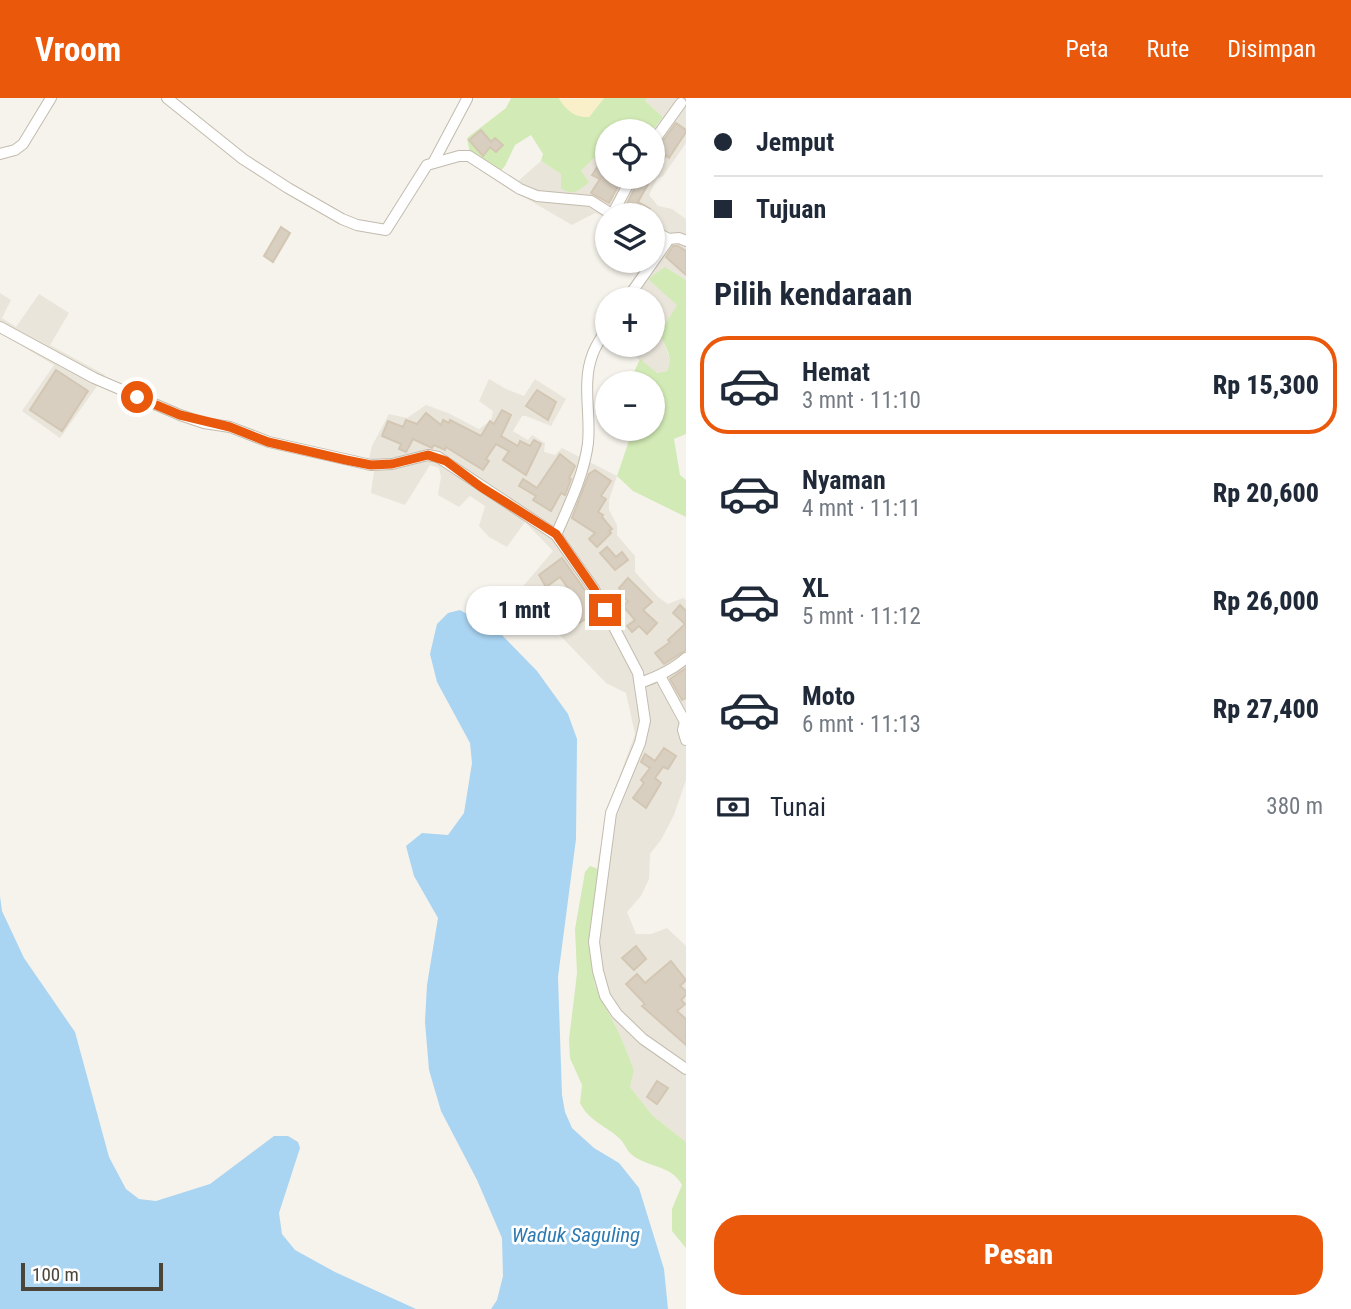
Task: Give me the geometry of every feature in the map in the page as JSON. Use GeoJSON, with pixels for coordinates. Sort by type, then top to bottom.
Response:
{"type":"FeatureCollection","features":[{"type":"Feature","properties":{"kind":"street"},"geometry":{"type":"LineString","coordinates":[[0,154],[15,150],[23,144],[51,98]]}},
{"type":"Feature","properties":{"kind":"street"},"geometry":{"type":"LineString","coordinates":[[167,98],[243,159],[342,219],[380,231],[390,227],[424,170],[433,163],[459,156],[469,156],[520,189],[537,196],[595,204]]}},
{"type":"Feature","properties":{"kind":"street"},"geometry":{"type":"LineString","coordinates":[[433,163],[467,99]]}},
{"type":"Feature","properties":{"kind":"street"},"geometry":{"type":"LineString","coordinates":[[665,125],[681,103]]}},
{"type":"Feature","properties":{"kind":"street"},"geometry":{"type":"LineString","coordinates":[[665,237],[686,241]]}},
{"type":"Feature","properties":{"kind":"street"},"geometry":{"type":"LineString","coordinates":[[635,287],[669,239]]}},
{"type":"Feature","properties":{"kind":"street"},"geometry":{"type":"LineString","coordinates":[[0,327],[94,378],[180,415],[230,427],[268,442],[371,465],[392,464],[428,455],[438,457],[556,534],[594,589],[638,673],[645,721],[640,743],[611,813],[594,942],[598,971],[606,996],[617,1014],[643,1039],[686,1069]]}},
{"type":"Feature","properties":{"kind":"street"},"geometry":{"type":"LineString","coordinates":[[556,534],[584,464],[588,443],[588,374],[595,350]]}},
{"type":"Feature","properties":{"kind":"street"},"geometry":{"type":"LineString","coordinates":[[640,683],[660,676],[686,658]]}},
{"type":"Feature","properties":{"kind":"street"},"geometry":{"type":"LineString","coordinates":[[660,676],[685,722],[683,730],[686,740]]}},
{"type":"Feature","properties":{"kind":"shaded area"},"geometry":{"type":"Polygon","coordinates":[[[647,98],[686,98],[686,143],[665,173],[665,119],[661,119],[663,117],[645,101],[647,98]]]}},
{"type":"Feature","properties":{"kind":"shaded area"},"geometry":{"type":"Polygon","coordinates":[[[595,157],[595,189],[652,189],[649,195],[656,203],[595,203],[595,213],[572,225],[517,193],[517,182],[541,161],[561,174],[581,171],[595,157]]]}},
{"type":"Feature","properties":{"kind":"shaded area"},"geometry":{"type":"Polygon","coordinates":[[[665,208],[686,219],[686,280],[665,267],[665,208]]]}},
{"type":"Feature","properties":{"kind":"shaded area"},"geometry":{"type":"Polygon","coordinates":[[[665,267],[677,305],[665,324],[665,287],[628,287],[637,273],[665,273],[665,267]]]}},
{"type":"Feature","properties":{"kind":"shaded area"},"geometry":{"type":"Polygon","coordinates":[[[0,293],[11,300],[2,318],[16,327],[39,294],[69,313],[50,345],[105,375],[60,438],[22,411],[54,365],[0,333],[0,293]]]}},
{"type":"Feature","properties":{"kind":"shaded area"},"geometry":{"type":"Polygon","coordinates":[[[665,346],[671,363],[667,371],[654,371],[636,357],[665,357],[665,346]]]}},
{"type":"Feature","properties":{"kind":"shaded area"},"geometry":{"type":"Polygon","coordinates":[[[489,379],[524,396],[535,379],[566,399],[551,426],[522,416],[513,431],[528,440],[532,435],[545,443],[544,452],[555,455],[562,448],[617,476],[609,500],[609,510],[617,525],[617,535],[635,556],[635,572],[668,604],[683,598],[686,600],[686,780],[674,815],[650,854],[649,879],[641,896],[627,912],[636,934],[651,934],[667,928],[686,946],[686,1142],[653,1116],[630,1087],[634,1070],[595,986],[590,940],[598,860],[611,800],[635,734],[626,693],[606,683],[546,621],[522,620],[508,604],[553,551],[525,522],[507,547],[489,537],[479,526],[485,506],[470,496],[459,507],[438,495],[441,477],[439,468],[430,465],[405,505],[371,493],[374,471],[366,471],[372,446],[389,414],[407,418],[426,405],[479,429],[491,420],[493,411],[479,401],[489,379]]]}},
{"type":"Feature","properties":{"kind":"green space"},"geometry":{"type":"Polygon","coordinates":[[[511,98],[559,98],[571,112],[589,117],[604,98],[647,98],[645,101],[663,117],[595,119],[595,157],[581,171],[589,182],[579,190],[569,192],[561,188],[561,174],[541,161],[543,154],[531,135],[515,145],[505,166],[494,178],[470,153],[467,138],[506,108],[511,98]]]}},
{"type":"Feature","properties":{"kind":"green space"},"geometry":{"type":"Polygon","coordinates":[[[665,267],[686,280],[686,434],[674,439],[680,475],[686,480],[686,517],[633,491],[617,476],[629,441],[665,441],[665,371],[670,361],[665,345],[665,324],[677,305],[665,294],[665,287],[657,287],[648,279],[656,273],[665,273],[665,267]]]}},
{"type":"Feature","properties":{"kind":"green space"},"geometry":{"type":"Polygon","coordinates":[[[640,359],[655,371],[634,371],[640,359]]]}},
{"type":"Feature","properties":{"kind":"green space"},"geometry":{"type":"Polygon","coordinates":[[[590,866],[598,869],[590,940],[595,986],[634,1070],[630,1087],[653,1116],[686,1142],[686,1248],[672,1231],[672,1209],[682,1185],[677,1178],[672,1173],[631,1154],[616,1135],[594,1120],[580,1103],[582,1085],[570,1058],[569,1040],[577,973],[575,929],[585,872],[590,866]]]}},
{"type":"Feature","properties":{"kind":"sand"},"geometry":{"type":"Polygon","coordinates":[[[604,98],[589,117],[571,113],[559,99],[604,98]]]}},
{"type":"Feature","properties":{"kind":"water","name":"Waduk Saguling"},"geometry":{"type":"Polygon","coordinates":[[[460,610],[502,635],[537,671],[568,714],[577,739],[576,839],[558,977],[562,1095],[572,1128],[594,1148],[619,1163],[639,1188],[664,1269],[668,1309],[491,1309],[497,1300],[503,1276],[502,1238],[477,1180],[441,1111],[429,1070],[425,1022],[427,985],[438,918],[414,876],[406,846],[422,833],[448,835],[464,813],[472,763],[470,743],[437,682],[430,654],[437,624],[448,613],[460,610]]]}},
{"type":"Feature","properties":{"kind":"water"},"geometry":{"type":"Polygon","coordinates":[[[0,896],[2,911],[24,958],[75,1032],[109,1157],[126,1189],[139,1199],[156,1201],[210,1184],[274,1136],[288,1136],[298,1142],[300,1148],[279,1213],[282,1234],[295,1250],[335,1272],[416,1309],[0,1309],[0,896]]]}},
{"type":"Feature","properties":{"kind":"building"},"geometry":{"type":"Polygon","coordinates":[[[676,123],[686,130],[669,158],[665,157],[665,138],[676,123]]]}},
{"type":"Feature","properties":{"kind":"building"},"geometry":{"type":"Polygon","coordinates":[[[481,130],[491,142],[495,138],[503,145],[496,152],[490,147],[483,156],[469,140],[481,130]]]}},
{"type":"Feature","properties":{"kind":"building"},"geometry":{"type":"Polygon","coordinates":[[[595,187],[595,189],[617,189],[609,203],[591,193],[595,187]]]}},
{"type":"Feature","properties":{"kind":"building"},"geometry":{"type":"Polygon","coordinates":[[[634,189],[645,189],[640,203],[627,203],[634,189]]]}},
{"type":"Feature","properties":{"kind":"building"},"geometry":{"type":"Polygon","coordinates":[[[281,227],[290,233],[273,262],[264,256],[281,227]]]}},
{"type":"Feature","properties":{"kind":"building"},"geometry":{"type":"Polygon","coordinates":[[[673,246],[686,251],[686,275],[666,257],[673,246]]]}},
{"type":"Feature","properties":{"kind":"building"},"geometry":{"type":"Polygon","coordinates":[[[56,370],[88,391],[62,431],[30,410],[56,370]]]}},
{"type":"Feature","properties":{"kind":"building"},"geometry":{"type":"Polygon","coordinates":[[[537,390],[556,402],[548,420],[526,406],[537,390]]]}},
{"type":"Feature","properties":{"kind":"building"},"geometry":{"type":"Polygon","coordinates":[[[502,410],[511,415],[501,436],[518,446],[520,441],[530,446],[534,440],[541,444],[526,475],[503,460],[509,451],[496,444],[486,459],[489,461],[483,470],[446,447],[445,450],[434,445],[432,448],[413,439],[406,452],[399,449],[401,444],[382,436],[388,421],[403,427],[406,420],[417,424],[426,413],[441,425],[443,420],[449,423],[450,420],[481,436],[490,421],[494,424],[502,410]]]}},
{"type":"Feature","properties":{"kind":"building"},"geometry":{"type":"Polygon","coordinates":[[[560,454],[575,466],[565,495],[561,493],[551,511],[533,500],[536,496],[519,486],[523,479],[537,488],[560,454]]]}},
{"type":"Feature","properties":{"kind":"building"},"geometry":{"type":"Polygon","coordinates":[[[595,470],[611,481],[601,496],[606,499],[598,512],[612,529],[597,547],[589,539],[595,533],[572,518],[589,474],[595,470]]]}},
{"type":"Feature","properties":{"kind":"building"},"geometry":{"type":"Polygon","coordinates":[[[607,547],[616,557],[622,552],[628,560],[615,570],[600,553],[607,547]]]}},
{"type":"Feature","properties":{"kind":"building"},"geometry":{"type":"Polygon","coordinates":[[[562,558],[587,593],[598,614],[591,620],[589,617],[574,626],[566,614],[580,605],[560,577],[546,587],[539,575],[562,558]]]}},
{"type":"Feature","properties":{"kind":"building"},"geometry":{"type":"Polygon","coordinates":[[[628,578],[652,602],[643,610],[657,623],[647,634],[639,626],[632,632],[627,626],[635,620],[623,606],[628,601],[620,594],[622,592],[619,588],[628,578]]]}},
{"type":"Feature","properties":{"kind":"building"},"geometry":{"type":"Polygon","coordinates":[[[680,605],[686,611],[686,650],[664,664],[655,653],[670,642],[668,640],[685,624],[673,613],[680,605]]]}},
{"type":"Feature","properties":{"kind":"building"},"geometry":{"type":"Polygon","coordinates":[[[686,668],[686,698],[682,700],[670,679],[686,668]]]}},
{"type":"Feature","properties":{"kind":"building"},"geometry":{"type":"Polygon","coordinates":[[[664,748],[676,756],[668,769],[663,767],[655,778],[661,783],[646,808],[633,798],[644,783],[641,780],[650,768],[641,762],[645,754],[655,761],[664,748]]]}},
{"type":"Feature","properties":{"kind":"building"},"geometry":{"type":"Polygon","coordinates":[[[636,946],[646,959],[634,970],[622,958],[636,946]]]}},
{"type":"Feature","properties":{"kind":"building"},"geometry":{"type":"Polygon","coordinates":[[[671,961],[686,980],[680,986],[686,991],[681,1000],[685,1004],[677,1011],[686,1019],[686,1045],[642,1006],[645,1004],[626,984],[637,974],[645,983],[671,961]]]}},
{"type":"Feature","properties":{"kind":"building"},"geometry":{"type":"Polygon","coordinates":[[[657,1081],[668,1088],[657,1104],[647,1097],[657,1081]]]}},
{"type":"Feature","properties":{"kind":"route"},"geometry":{"type":"LineString","coordinates":[[137,397],[180,415],[230,427],[268,442],[371,465],[392,464],[428,455],[438,457],[556,534],[594,589],[605,610]]}}]}
